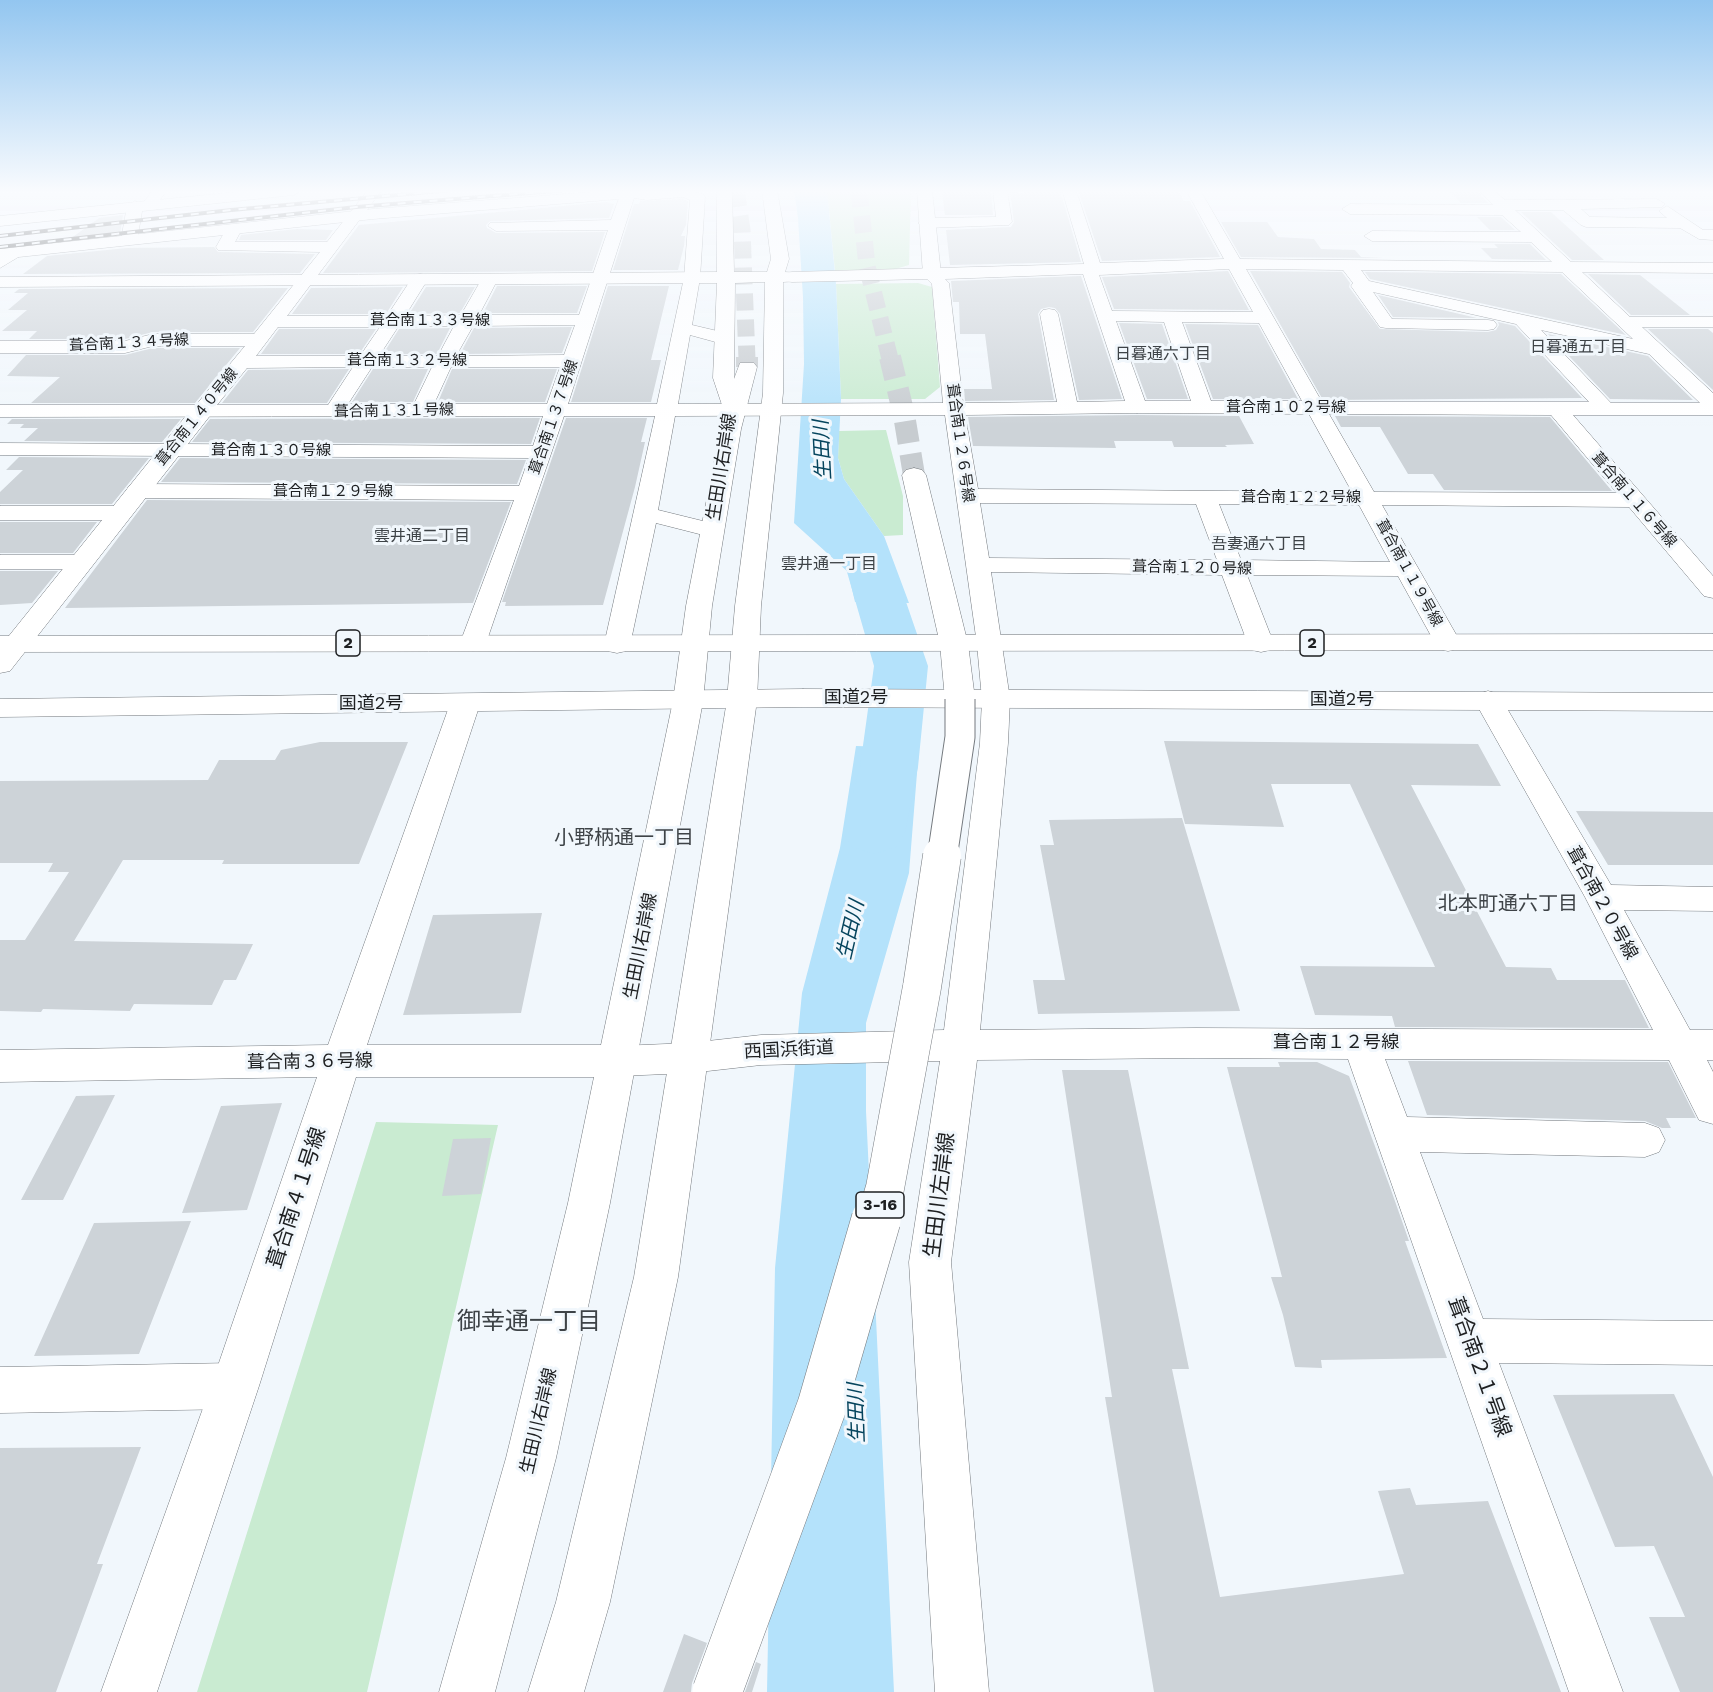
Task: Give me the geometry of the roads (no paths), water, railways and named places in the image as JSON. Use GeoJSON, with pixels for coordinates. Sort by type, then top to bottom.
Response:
{"type":"FeatureCollection","features":[{"type":"Feature","properties":{"kind":"main road","name":"生田川右岸線"},"geometry":{"type":"LineString","coordinates":[[467,1692],[531,1458],[590,1203],[688,701],[711,530],[734,410],[723,378],[726,269]]}},
{"type":"Feature","properties":{"kind":"main road"},"geometry":{"type":"LineString","coordinates":[[771,269],[783,277]]}},
{"type":"Feature","properties":{"kind":"main road"},"geometry":{"type":"LineString","coordinates":[[556,1692],[583,1602],[656,1277],[742,700],[748,606],[779,410],[773,393],[783,277],[782,269]]}},
{"type":"Feature","properties":{"kind":"main road","name":"葺合南１２６号線"},"geometry":{"type":"LineString","coordinates":[[932,269],[932,274]]}},
{"type":"Feature","properties":{"kind":"main road"},"geometry":{"type":"LineString","coordinates":[[0,282],[783,277]]}},
{"type":"Feature","properties":{"kind":"main road"},"geometry":{"type":"LineString","coordinates":[[734,410],[746,377],[747,367]]}},
{"type":"Feature","properties":{"kind":"main road","name":"葺合南１４０号線"},"geometry":{"type":"LineString","coordinates":[[0,665],[8,643],[81,562],[201,412]]}},
{"type":"Feature","properties":{"kind":"main road"},"geometry":{"type":"LineString","coordinates":[[914,475],[954,644],[978,699]]}},
{"type":"Feature","properties":{"kind":"main road","name":"2"},"geometry":{"type":"LineString","coordinates":[[8,643],[912,645],[1713,642]]}},
{"type":"Feature","properties":{"kind":"main road","name":"国道2号"},"geometry":{"type":"LineString","coordinates":[[0,708],[803,698],[1713,702]]}},
{"type":"Feature","properties":{"kind":"main road","name":"3-16"},"geometry":{"type":"LineString","coordinates":[[717,1692],[822,1406],[885,1188],[927,952],[960,736],[978,699]]}},
{"type":"Feature","properties":{"kind":"main road","name":"葺合南４１号線"},"geometry":{"type":"LineString","coordinates":[[129,1692],[235,1386],[342,1061],[465,704]]}},
{"type":"Feature","properties":{"kind":"main road","name":"葺合南３６号線"},"geometry":{"type":"LineString","coordinates":[[0,1066],[342,1061],[619,1061]]}},
{"type":"Feature","properties":{"kind":"street","name":"葺合南１４０号線"},"geometry":{"type":"LineString","coordinates":[[201,412],[315,269]]}},
{"type":"Feature","properties":{"kind":"street","name":"葺合南１３７号線"},"geometry":{"type":"LineString","coordinates":[[473,643],[557,410],[603,269]]}},
{"type":"Feature","properties":{"kind":"street"},"geometry":{"type":"LineString","coordinates":[[617,645],[668,410],[693,269]]}},
{"type":"Feature","properties":{"kind":"street"},"geometry":{"type":"LineString","coordinates":[[783,277],[1092,269],[1091,275],[1137,407]]}},
{"type":"Feature","properties":{"kind":"street","name":"葺合南１１９号線"},"geometry":{"type":"LineString","coordinates":[[1237,269],[1448,643]]}},
{"type":"Feature","properties":{"kind":"street"},"geometry":{"type":"LineString","coordinates":[[1351,269],[1364,286]]}},
{"type":"Feature","properties":{"kind":"street"},"geometry":{"type":"LineString","coordinates":[[1570,269],[1713,404]]}},
{"type":"Feature","properties":{"kind":"street","name":"葺合南１２６号線"},"geometry":{"type":"LineString","coordinates":[[932,274],[940,282],[954,408],[969,496],[976,565],[990,644],[978,699]]}},
{"type":"Feature","properties":{"kind":"street"},"geometry":{"type":"LineString","coordinates":[[333,412],[420,279]]}},
{"type":"Feature","properties":{"kind":"street"},"geometry":{"type":"LineString","coordinates":[[420,411],[444,361],[490,279]]}},
{"type":"Feature","properties":{"kind":"street"},"geometry":{"type":"LineString","coordinates":[[1605,407],[1525,322],[1398,325],[1386,323],[1360,286],[1377,287],[1658,350]]}},
{"type":"Feature","properties":{"kind":"street"},"geometry":{"type":"LineString","coordinates":[[1049,314],[1068,408]]}},
{"type":"Feature","properties":{"kind":"street"},"geometry":{"type":"LineString","coordinates":[[1107,316],[1265,318]]}},
{"type":"Feature","properties":{"kind":"street"},"geometry":{"type":"LineString","coordinates":[[1171,317],[1203,407]]}},
{"type":"Feature","properties":{"kind":"street","name":"葺合南１３３号線"},"geometry":{"type":"LineString","coordinates":[[273,322],[586,320]]}},
{"type":"Feature","properties":{"kind":"street"},"geometry":{"type":"LineString","coordinates":[[1626,322],[1713,322]]}},
{"type":"Feature","properties":{"kind":"street"},"geometry":{"type":"LineString","coordinates":[[682,328],[723,338]]}},
{"type":"Feature","properties":{"kind":"street","name":"葺合南１３４号線"},"geometry":{"type":"LineString","coordinates":[[0,347],[125,347],[153,340],[259,340]]}},
{"type":"Feature","properties":{"kind":"street","name":"葺合南１３２号線"},"geometry":{"type":"LineString","coordinates":[[241,362],[573,361]]}},
{"type":"Feature","properties":{"kind":"street","name":"葺合南１０２号線"},"geometry":{"type":"LineString","coordinates":[[779,410],[1137,407],[1713,409]]}},
{"type":"Feature","properties":{"kind":"street","name":"葺合南１１６号線"},"geometry":{"type":"LineString","coordinates":[[1556,407],[1632,500],[1713,591]]}},
{"type":"Feature","properties":{"kind":"street","name":"葺合南１３１号線"},"geometry":{"type":"LineString","coordinates":[[5,416],[201,412],[779,410]]}},
{"type":"Feature","properties":{"kind":"street"},"geometry":{"type":"LineString","coordinates":[[355,452],[377,411]]}},
{"type":"Feature","properties":{"kind":"street","name":"葺合南１３０号線"},"geometry":{"type":"LineString","coordinates":[[0,449],[542,452]]}},
{"type":"Feature","properties":{"kind":"street","name":"葺合南１２９号線"},"geometry":{"type":"LineString","coordinates":[[137,491],[528,493]]}},
{"type":"Feature","properties":{"kind":"street","name":"葺合南１２２号線"},"geometry":{"type":"LineString","coordinates":[[969,496],[1632,500]]}},
{"type":"Feature","properties":{"kind":"street"},"geometry":{"type":"LineString","coordinates":[[1204,498],[1261,644]]}},
{"type":"Feature","properties":{"kind":"street"},"geometry":{"type":"LineString","coordinates":[[0,513],[120,513]]}},
{"type":"Feature","properties":{"kind":"street"},"geometry":{"type":"LineString","coordinates":[[646,514],[711,530]]}},
{"type":"Feature","properties":{"kind":"street"},"geometry":{"type":"LineString","coordinates":[[0,562],[81,562]]}},
{"type":"Feature","properties":{"kind":"street","name":"葺合南１２０号線"},"geometry":{"type":"LineString","coordinates":[[976,565],[1407,569]]}},
{"type":"Feature","properties":{"kind":"street","name":"生田川左岸線"},"geometry":{"type":"LineString","coordinates":[[962,1692],[930,1262],[960,1047],[994,743],[978,699]]}},
{"type":"Feature","properties":{"kind":"street","name":"葺合南２０号線"},"geometry":{"type":"LineString","coordinates":[[1488,700],[1601,897],[1677,1045],[1713,1108]]}},
{"type":"Feature","properties":{"kind":"street"},"geometry":{"type":"LineString","coordinates":[[1601,897],[1713,899]]}},
{"type":"Feature","properties":{"kind":"street","name":"葺合南１２号線"},"geometry":{"type":"LineString","coordinates":[[960,1047],[1196,1043],[1713,1045]]}},
{"type":"Feature","properties":{"kind":"street","name":"葺合南２１号線"},"geometry":{"type":"LineString","coordinates":[[1360,1043],[1596,1692]]}},
{"type":"Feature","properties":{"kind":"street","name":"西国浜街道"},"geometry":{"type":"LineString","coordinates":[[619,1061],[690,1058],[761,1050],[892,1046],[960,1047]]}},
{"type":"Feature","properties":{"kind":"street"},"geometry":{"type":"LineString","coordinates":[[1395,1134],[1645,1140]]}},
{"type":"Feature","properties":{"kind":"street"},"geometry":{"type":"LineString","coordinates":[[1469,1341],[1713,1343]]}},
{"type":"Feature","properties":{"kind":"street"},"geometry":{"type":"LineString","coordinates":[[0,1390],[235,1386]]}},
{"type":"Feature","properties":{"kind":"water"},"geometry":{"type":"Polygon","coordinates":[[[801,269],[835,269],[841,399],[838,458],[844,479],[884,536],[909,603],[855,602],[848,572],[794,523],[804,364],[801,269]]]}},
{"type":"Feature","properties":{"kind":"water"},"geometry":{"type":"Polygon","coordinates":[[[856,746],[919,748],[909,873],[866,1023],[866,1111],[894,1692],[767,1692],[775,1268],[802,993],[840,848],[856,746]]]}},
{"type":"Feature","properties":{"kind":"waterway","name":"生田川"},"geometry":{"type":"LineString","coordinates":[[842,528],[869,564],[901,666],[889,767],[874,832]]}},
{"type":"Feature","properties":{"kind":"tunnel"},"geometry":{"type":"LineString","coordinates":[[744,269],[747,359]]}},
{"type":"Feature","properties":{"kind":"tunnel"},"geometry":{"type":"LineString","coordinates":[[868,269],[890,359]]}},
{"type":"Feature","properties":{"kind":"tunnel"},"geometry":{"type":"LineString","coordinates":[[890,357],[904,415],[914,475]]}},
{"type":"Feature","properties":{"kind":"tunnel"},"geometry":{"type":"LineString","coordinates":[[747,359],[747,367]]}},
{"type":"Feature","properties":{"kind":"district","name":"日暮通五丁目"},"geometry":{"type":"Point","coordinates":[1578,347]}},
{"type":"Feature","properties":{"kind":"district","name":"日暮通六丁目"},"geometry":{"type":"Point","coordinates":[1163,354]}},
{"type":"Feature","properties":{"kind":"district","name":"雲井通二丁目"},"geometry":{"type":"Point","coordinates":[422,536]}},
{"type":"Feature","properties":{"kind":"district","name":"吾妻通六丁目"},"geometry":{"type":"Point","coordinates":[1259,544]}},
{"type":"Feature","properties":{"kind":"district","name":"雲井通一丁目"},"geometry":{"type":"Point","coordinates":[829,564]}},
{"type":"Feature","properties":{"kind":"district","name":"小野柄通一丁目"},"geometry":{"type":"Point","coordinates":[624,838]}},
{"type":"Feature","properties":{"kind":"district","name":"北本町通六丁目"},"geometry":{"type":"Point","coordinates":[1508,904]}},
{"type":"Feature","properties":{"kind":"district","name":"御幸通一丁目"},"geometry":{"type":"Point","coordinates":[529,1322]}}]}
